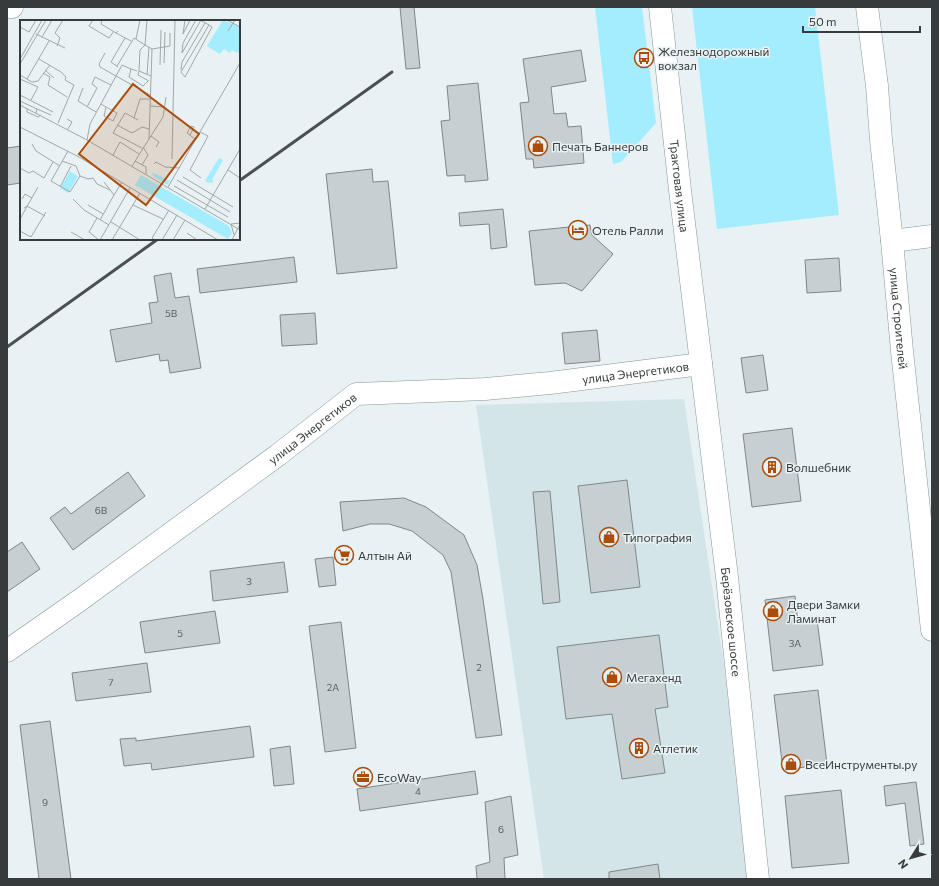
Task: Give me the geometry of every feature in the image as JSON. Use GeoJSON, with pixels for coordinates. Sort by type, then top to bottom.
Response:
{"type":"FeatureCollection","features":[{"type":"Feature","properties":{"kind":"main road"},"geometry":{"type":"LineString","coordinates":[[7,7],[12,7]]}},
{"type":"Feature","properties":{"kind":"main road","name":"Трактовая улица"},"geometry":{"type":"LineString","coordinates":[[660,7],[701,364]]}},
{"type":"Feature","properties":{"kind":"main road","name":"улица Строителей"},"geometry":{"type":"LineString","coordinates":[[867,7],[877,86],[902,351],[932,630]]}},
{"type":"Feature","properties":{"kind":"main road"},"geometry":{"type":"LineString","coordinates":[[892,241],[932,236]]}},
{"type":"Feature","properties":{"kind":"main road","name":"улица Энергетиков"},"geometry":{"type":"LineString","coordinates":[[7,651],[80,600],[278,455],[356,394],[485,389],[550,383],[701,364]]}},
{"type":"Feature","properties":{"kind":"main road","name":"Берёзовское шоссе"},"geometry":{"type":"LineString","coordinates":[[701,364],[729,592],[758,879]]}},
{"type":"Feature","properties":{"kind":"shaded area"},"geometry":{"type":"Polygon","coordinates":[[[595,7],[642,7],[656,123],[621,162],[613,164],[595,7]]]}},
{"type":"Feature","properties":{"kind":"shaded area"},"geometry":{"type":"Polygon","coordinates":[[[692,7],[815,7],[839,215],[717,229],[692,7]]]}},
{"type":"Feature","properties":{"kind":"shaded area"},"geometry":{"type":"Polygon","coordinates":[[[684,399],[756,879],[544,879],[476,405],[684,399]]]}},
{"type":"Feature","properties":{"kind":"building"},"geometry":{"type":"Polygon","coordinates":[[[400,7],[414,7],[420,68],[406,69],[400,7]]]}},
{"type":"Feature","properties":{"kind":"building"},"geometry":{"type":"Polygon","coordinates":[[[581,50],[586,81],[551,87],[554,114],[566,113],[568,127],[581,126],[584,163],[534,168],[533,159],[526,159],[520,103],[529,102],[523,59],[581,50]]]}},
{"type":"Feature","properties":{"kind":"building"},"geometry":{"type":"Polygon","coordinates":[[[478,83],[488,180],[465,182],[465,175],[447,176],[441,121],[450,120],[447,86],[478,83]]]}},
{"type":"Feature","properties":{"kind":"building"},"geometry":{"type":"Polygon","coordinates":[[[20,146],[20,183],[7,185],[7,148],[20,146]]]}},
{"type":"Feature","properties":{"kind":"building"},"geometry":{"type":"Polygon","coordinates":[[[372,169],[373,182],[388,181],[397,268],[337,274],[326,174],[372,169]]]}},
{"type":"Feature","properties":{"kind":"building"},"geometry":{"type":"Polygon","coordinates":[[[503,209],[507,247],[491,249],[489,224],[460,226],[459,213],[503,209]]]}},
{"type":"Feature","properties":{"kind":"building"},"geometry":{"type":"Polygon","coordinates":[[[590,225],[592,235],[613,254],[582,291],[565,283],[535,285],[529,231],[590,225]]]}},
{"type":"Feature","properties":{"kind":"building"},"geometry":{"type":"Polygon","coordinates":[[[294,257],[297,282],[200,293],[197,269],[294,257]]]}},
{"type":"Feature","properties":{"kind":"building"},"geometry":{"type":"Polygon","coordinates":[[[839,258],[841,291],[807,293],[805,260],[839,258]]]}},
{"type":"Feature","properties":{"kind":"building"},"geometry":{"type":"Polygon","coordinates":[[[171,273],[175,298],[189,296],[201,368],[170,373],[168,360],[160,361],[159,354],[116,362],[110,330],[152,323],[149,303],[158,302],[154,276],[171,273]]]}},
{"type":"Feature","properties":{"kind":"building"},"geometry":{"type":"Polygon","coordinates":[[[315,313],[317,344],[282,346],[280,315],[315,313]]]}},
{"type":"Feature","properties":{"kind":"building"},"geometry":{"type":"Polygon","coordinates":[[[597,330],[600,361],[565,364],[562,333],[597,330]]]}},
{"type":"Feature","properties":{"kind":"building"},"geometry":{"type":"Polygon","coordinates":[[[763,355],[768,390],[746,393],[741,358],[763,355]]]}},
{"type":"Feature","properties":{"kind":"building","name":"Волшебник"},"geometry":{"type":"Polygon","coordinates":[[[792,428],[801,501],[752,507],[743,434],[792,428]]]}},
{"type":"Feature","properties":{"kind":"building"},"geometry":{"type":"Polygon","coordinates":[[[128,472],[145,496],[73,550],[50,518],[65,507],[71,514],[128,472]]]}},
{"type":"Feature","properties":{"kind":"building"},"geometry":{"type":"Polygon","coordinates":[[[627,480],[640,587],[591,593],[578,486],[627,480]]]}},
{"type":"Feature","properties":{"kind":"building"},"geometry":{"type":"Polygon","coordinates":[[[550,491],[560,602],[543,604],[533,492],[550,491]]]}},
{"type":"Feature","properties":{"kind":"building"},"geometry":{"type":"Polygon","coordinates":[[[404,498],[426,507],[464,535],[477,565],[502,735],[476,738],[451,572],[443,555],[412,531],[389,524],[370,524],[343,531],[340,502],[404,498]]]}},
{"type":"Feature","properties":{"kind":"building"},"geometry":{"type":"Polygon","coordinates":[[[22,542],[40,569],[7,592],[7,552],[22,542]]]}},
{"type":"Feature","properties":{"kind":"building"},"geometry":{"type":"Polygon","coordinates":[[[333,557],[336,585],[319,587],[315,559],[333,557]]]}},
{"type":"Feature","properties":{"kind":"building"},"geometry":{"type":"Polygon","coordinates":[[[284,562],[288,592],[213,601],[210,571],[284,562]]]}},
{"type":"Feature","properties":{"kind":"building"},"geometry":{"type":"Polygon","coordinates":[[[795,596],[798,622],[817,620],[823,665],[773,671],[765,600],[795,596]]]}},
{"type":"Feature","properties":{"kind":"building"},"geometry":{"type":"Polygon","coordinates":[[[215,611],[220,643],[145,653],[140,622],[215,611]]]}},
{"type":"Feature","properties":{"kind":"building"},"geometry":{"type":"Polygon","coordinates":[[[341,622],[356,748],[325,752],[309,626],[341,622]]]}},
{"type":"Feature","properties":{"kind":"building"},"geometry":{"type":"Polygon","coordinates":[[[659,635],[668,707],[655,709],[665,773],[622,779],[612,714],[566,719],[557,647],[659,635]]]}},
{"type":"Feature","properties":{"kind":"building"},"geometry":{"type":"Polygon","coordinates":[[[147,663],[151,692],[76,701],[72,673],[147,663]]]}},
{"type":"Feature","properties":{"kind":"building"},"geometry":{"type":"Polygon","coordinates":[[[818,690],[827,764],[783,770],[774,695],[818,690]]]}},
{"type":"Feature","properties":{"kind":"building"},"geometry":{"type":"Polygon","coordinates":[[[50,721],[71,879],[39,879],[20,725],[50,721]]]}},
{"type":"Feature","properties":{"kind":"building"},"geometry":{"type":"Polygon","coordinates":[[[250,726],[254,757],[152,770],[151,763],[124,766],[120,739],[136,738],[136,741],[250,726]]]}},
{"type":"Feature","properties":{"kind":"building"},"geometry":{"type":"Polygon","coordinates":[[[290,746],[294,784],[274,786],[270,749],[290,746]]]}},
{"type":"Feature","properties":{"kind":"building"},"geometry":{"type":"Polygon","coordinates":[[[475,771],[478,794],[360,811],[357,789],[475,771]]]}},
{"type":"Feature","properties":{"kind":"building"},"geometry":{"type":"Polygon","coordinates":[[[916,782],[924,844],[910,846],[905,803],[886,806],[884,786],[916,782]]]}},
{"type":"Feature","properties":{"kind":"building"},"geometry":{"type":"Polygon","coordinates":[[[841,790],[849,863],[792,868],[785,796],[841,790]]]}},
{"type":"Feature","properties":{"kind":"building"},"geometry":{"type":"Polygon","coordinates":[[[511,796],[518,855],[504,858],[505,879],[477,879],[476,866],[490,862],[485,802],[511,796]]]}},
{"type":"Feature","properties":{"kind":"building"},"geometry":{"type":"Polygon","coordinates":[[[658,864],[660,879],[609,879],[609,872],[658,864]]]}},
{"type":"Feature","properties":{"kind":"railway"},"geometry":{"type":"LineString","coordinates":[[240,180],[392,72]]}},
{"type":"Feature","properties":{"kind":"railway"},"geometry":{"type":"LineString","coordinates":[[7,347],[157,240]]}},
{"type":"Feature","properties":{"kind":"place","name":"Железнодорожный вокзал"},"geometry":{"type":"Point","coordinates":[644,58]}},
{"type":"Feature","properties":{"kind":"place","name":"Печать Баннеров"},"geometry":{"type":"Point","coordinates":[538,146]}},
{"type":"Feature","properties":{"kind":"place","name":"Отель Ралли"},"geometry":{"type":"Point","coordinates":[578,230]}},
{"type":"Feature","properties":{"kind":"place","name":"Волшебник"},"geometry":{"type":"Point","coordinates":[772,467]}},
{"type":"Feature","properties":{"kind":"place","name":"Типография"},"geometry":{"type":"Point","coordinates":[609,537]}},
{"type":"Feature","properties":{"kind":"place","name":"Алтын Ай"},"geometry":{"type":"Point","coordinates":[344,555]}},
{"type":"Feature","properties":{"kind":"place","name":"Двери Замки Ламинат"},"geometry":{"type":"Point","coordinates":[773,611]}},
{"type":"Feature","properties":{"kind":"place","name":"Мегахенд"},"geometry":{"type":"Point","coordinates":[612,677]}},
{"type":"Feature","properties":{"kind":"place","name":"Атлетик"},"geometry":{"type":"Point","coordinates":[639,748]}},
{"type":"Feature","properties":{"kind":"place","name":"ВсеИнструменты.ру"},"geometry":{"type":"Point","coordinates":[791,764]}},
{"type":"Feature","properties":{"kind":"place","name":"EcoWay"},"geometry":{"type":"Point","coordinates":[363,777]}}]}
